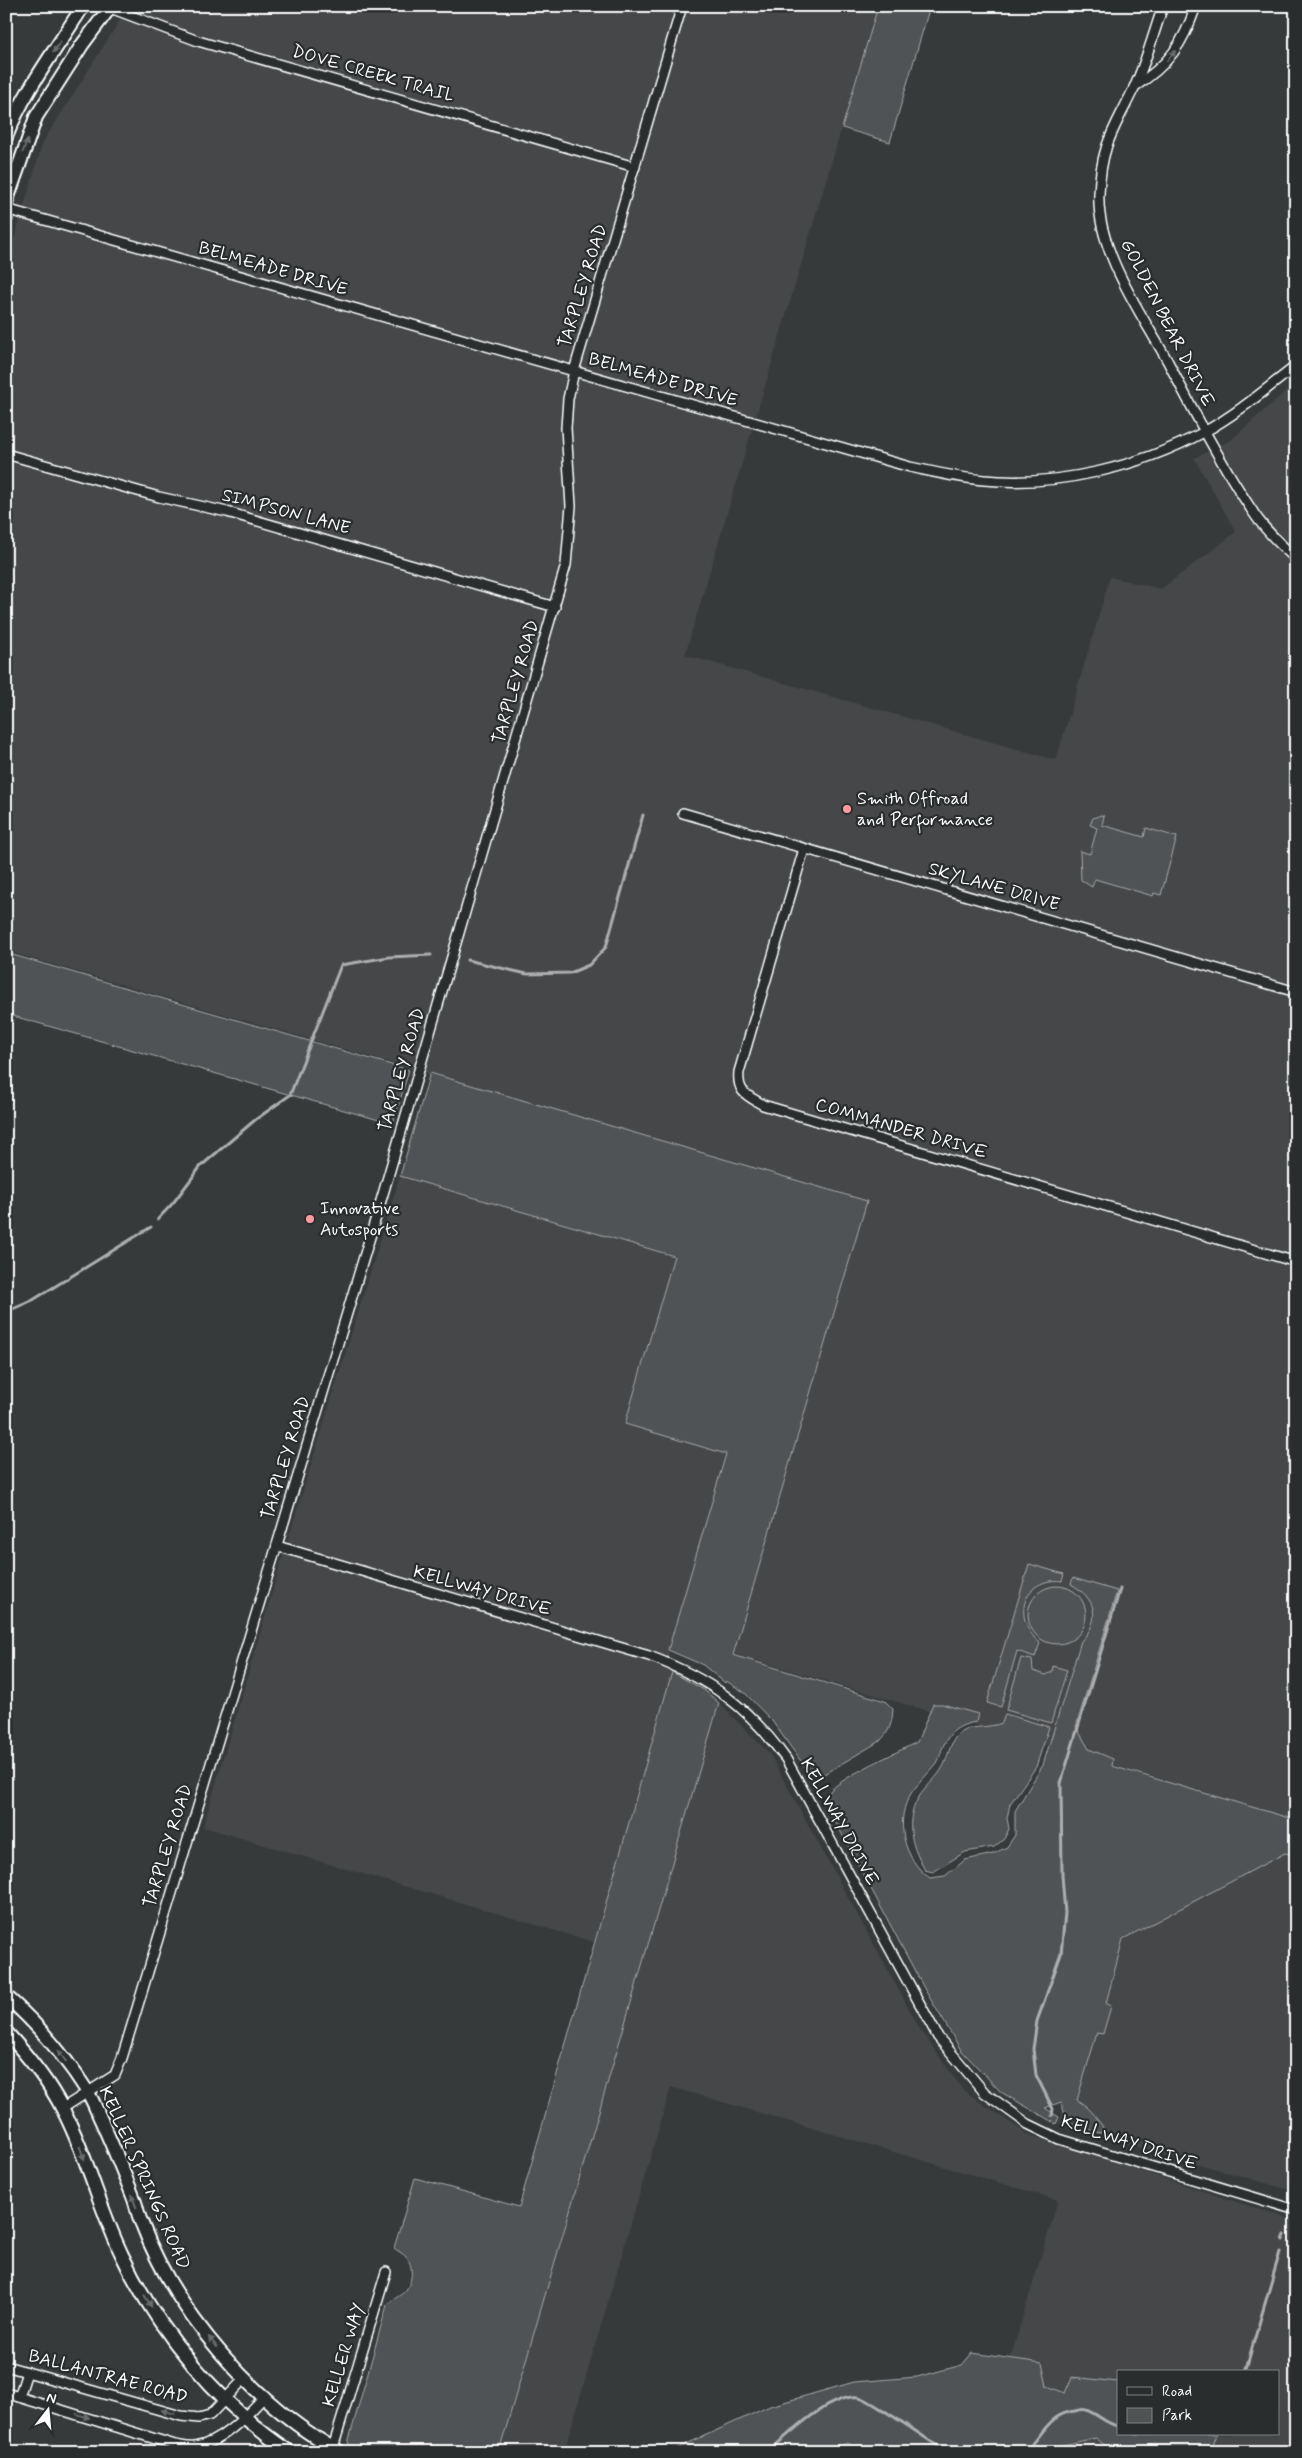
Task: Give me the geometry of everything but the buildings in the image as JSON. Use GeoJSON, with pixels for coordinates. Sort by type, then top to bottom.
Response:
{"type":"FeatureCollection","features":[{"type":"Feature","properties":{"kind":"main road"},"geometry":{"type":"LineString","coordinates":[[6,137],[16,111],[28,90],[83,6]]}},
{"type":"Feature","properties":{"kind":"main road"},"geometry":{"type":"LineString","coordinates":[[7,212],[8,197],[36,117],[108,7]]}},
{"type":"Feature","properties":{"kind":"main road","name":"KELLER SPRINGS ROAD"},"geometry":{"type":"LineString","coordinates":[[6,1996],[55,2046],[88,2092],[114,2149],[141,2224],[158,2260],[178,2294],[210,2339],[245,2378],[265,2396],[337,2450]]}},
{"type":"Feature","properties":{"kind":"main road"},"geometry":{"type":"LineString","coordinates":[[6,2032],[49,2085],[63,2108],[122,2256],[141,2290],[184,2352],[225,2398],[245,2418],[290,2452]]}},
{"type":"Feature","properties":{"kind":"street","name":"TARPLEY ROAD"},"geometry":{"type":"LineString","coordinates":[[63,2108],[115,2075],[122,2058],[197,1804],[277,1546],[555,607],[570,542],[571,506],[566,428],[568,399],[574,372],[682,6]]}},
{"type":"Feature","properties":{"kind":"street","name":"GOLDEN BEAR DRIVE"},"geometry":{"type":"LineString","coordinates":[[1164,6],[1134,87],[1112,128],[1101,165],[1098,196],[1103,230],[1122,278],[1205,432],[1254,514],[1267,531],[1296,558]]}},
{"type":"Feature","properties":{"kind":"street","name":"GOLDEN BEAR DRIVE"},"geometry":{"type":"LineString","coordinates":[[1134,87],[1156,73],[1179,46],[1196,6]]}},
{"type":"Feature","properties":{"kind":"street","name":"DOVE CREEK TRAIL"},"geometry":{"type":"LineString","coordinates":[[108,7],[198,41],[635,167]]}},
{"type":"Feature","properties":{"kind":"street","name":"BELMEADE DRIVE"},"geometry":{"type":"LineString","coordinates":[[7,212],[910,467],[985,480],[1044,479],[1087,473],[1152,455],[1205,432],[1249,402],[1296,366]]}},
{"type":"Feature","properties":{"kind":"street","name":"SIMPSON LANE"},"geometry":{"type":"LineString","coordinates":[[6,454],[159,498],[227,512],[555,607]]}},
{"type":"Feature","properties":{"kind":"street","name":"SKYLANE DRIVE"},"geometry":{"type":"LineString","coordinates":[[683,813],[1296,992]]}},
{"type":"Feature","properties":{"kind":"street","name":"COMMANDER DRIVE"},"geometry":{"type":"LineString","coordinates":[[804,849],[739,1072],[738,1084],[744,1094],[763,1105],[1296,1262]]}},
{"type":"Feature","properties":{"kind":"street","name":"KELLWAY DRIVE"},"geometry":{"type":"LineString","coordinates":[[277,1546],[650,1656],[698,1676],[719,1689],[757,1723],[786,1759],[938,2037],[985,2094],[1028,2124],[1059,2139],[1105,2155],[1296,2210]]}},
{"type":"Feature","properties":{"kind":"street","name":"KELLER WAY"},"geometry":{"type":"LineString","coordinates":[[337,2450],[386,2272]]}},
{"type":"Feature","properties":{"kind":"street","name":"BALLANTRAE ROAD"},"geometry":{"type":"LineString","coordinates":[[6,2366],[181,2416],[200,2418],[210,2415],[245,2378]]}},
{"type":"Feature","properties":{"kind":"street"},"geometry":{"type":"LineString","coordinates":[[19,2397],[27,2372]]}},
{"type":"Feature","properties":{"kind":"street"},"geometry":{"type":"LineString","coordinates":[[6,2393],[175,2445],[194,2447],[210,2443],[245,2418],[265,2396]]}},
{"type":"Feature","properties":{"kind":"shaded area"},"geometry":{"type":"Polygon","coordinates":[[[129,6],[878,6],[685,655],[1056,760],[1110,577],[1161,589],[1236,532],[1194,458],[1231,440],[1296,382],[1296,2192],[1059,2124],[1160,1779],[734,1654],[866,1201],[6,951],[6,266],[43,142],[129,6]]]}},
{"type":"Feature","properties":{"kind":"shaded area"},"geometry":{"type":"Polygon","coordinates":[[[400,1176],[674,1256],[625,1424],[726,1454],[668,1650],[672,1677],[594,1942],[203,1827],[281,1562],[400,1176]]]}},
{"type":"Feature","properties":{"kind":"shaded area"},"geometry":{"type":"Polygon","coordinates":[[[719,1703],[769,1753],[920,2029],[963,2090],[1027,2134],[1296,2221],[1296,2452],[982,2452],[1058,2200],[671,2087],[564,2452],[499,2452],[719,1703]]]}},
{"type":"Feature","properties":{"kind":"green space"},"geometry":{"type":"Polygon","coordinates":[[[878,6],[930,6],[890,142],[842,128],[878,6]]]}},
{"type":"Feature","properties":{"kind":"green space"},"geometry":{"type":"Polygon","coordinates":[[[1101,815],[1104,816],[1102,825],[1144,837],[1146,828],[1177,837],[1161,895],[1154,893],[1153,896],[1095,879],[1092,887],[1081,880],[1080,851],[1090,854],[1097,828],[1090,825],[1093,818],[1101,815]]]}},
{"type":"Feature","properties":{"kind":"green space"},"geometry":{"type":"Polygon","coordinates":[[[6,953],[409,1070],[393,1124],[6,1014],[6,953]]]}},
{"type":"Feature","properties":{"kind":"green space"},"geometry":{"type":"Polygon","coordinates":[[[430,1073],[867,1201],[733,1655],[885,1701],[893,1709],[893,1714],[888,1730],[880,1741],[824,1774],[811,1775],[772,1721],[744,1692],[726,1681],[725,1683],[703,1665],[668,1650],[726,1454],[625,1424],[674,1256],[400,1176],[430,1073]]]}},
{"type":"Feature","properties":{"kind":"green space"},"geometry":{"type":"Polygon","coordinates":[[[1029,1564],[1064,1574],[1062,1581],[1049,1581],[1038,1585],[1030,1592],[1024,1611],[1025,1622],[1031,1633],[1040,1643],[1035,1657],[1017,1651],[1001,1707],[987,1703],[1029,1564]]]}},
{"type":"Feature","properties":{"kind":"green space"},"geometry":{"type":"Polygon","coordinates":[[[1073,1578],[1117,1591],[1076,1727],[1089,1749],[1113,1759],[1112,1766],[1296,1820],[1296,1856],[1285,1853],[1123,1939],[1106,2003],[1111,2006],[1103,2034],[1097,2033],[1077,2100],[1095,2115],[1103,2127],[1100,2133],[1064,2122],[1065,2115],[1061,2102],[1045,2108],[1059,2117],[1056,2124],[1001,2092],[961,2050],[925,1990],[826,1802],[830,1791],[847,1778],[917,1742],[933,1704],[942,1704],[978,1714],[976,1722],[964,1725],[951,1733],[937,1763],[915,1788],[906,1803],[902,1827],[908,1850],[921,1871],[930,1878],[945,1876],[965,1860],[993,1854],[1007,1847],[1015,1835],[1015,1811],[1043,1765],[1081,1641],[1088,1633],[1094,1617],[1091,1603],[1086,1596],[1071,1584],[1073,1578]]]}},
{"type":"Feature","properties":{"kind":"green space"},"geometry":{"type":"Polygon","coordinates":[[[1051,1586],[1063,1586],[1078,1594],[1086,1609],[1086,1621],[1078,1636],[1063,1644],[1051,1644],[1036,1636],[1028,1621],[1028,1609],[1036,1594],[1051,1586]]]}},
{"type":"Feature","properties":{"kind":"green space"},"geometry":{"type":"Polygon","coordinates":[[[1021,1658],[1032,1660],[1033,1671],[1046,1675],[1052,1672],[1053,1666],[1067,1670],[1051,1723],[1006,1710],[1021,1658]]]}},
{"type":"Feature","properties":{"kind":"green space"},"geometry":{"type":"Polygon","coordinates":[[[672,1672],[704,1690],[719,1703],[499,2452],[358,2452],[348,2443],[387,2305],[406,2290],[410,2281],[411,2266],[409,2261],[394,2248],[415,2178],[519,2207],[672,1672]]]}},
{"type":"Feature","properties":{"kind":"green space"},"geometry":{"type":"Polygon","coordinates":[[[1005,1714],[1049,1727],[1036,1767],[1010,1804],[1007,1818],[1009,1829],[1004,1839],[994,1847],[965,1852],[933,1872],[925,1870],[912,1839],[911,1818],[913,1808],[925,1789],[942,1769],[951,1745],[960,1732],[1002,1723],[1005,1714]]]}},
{"type":"Feature","properties":{"kind":"green space"},"geometry":{"type":"Polygon","coordinates":[[[972,2353],[1042,2363],[1047,2386],[1065,2393],[1072,2377],[1117,2382],[1117,2436],[1216,2436],[1211,2452],[1113,2452],[1096,2438],[1048,2448],[1043,2452],[861,2452],[848,2443],[823,2452],[669,2452],[770,2406],[854,2382],[917,2377],[962,2365],[972,2353]]]}},
{"type":"Feature","properties":{"kind":"waterway"},"geometry":{"type":"LineString","coordinates":[[467,960],[527,974],[570,973],[589,965],[606,947],[643,815]]}},
{"type":"Feature","properties":{"kind":"waterway"},"geometry":{"type":"LineString","coordinates":[[158,1219],[173,1203],[201,1166],[255,1120],[290,1095],[341,965],[389,957],[431,955]]}},
{"type":"Feature","properties":{"kind":"waterway"},"geometry":{"type":"LineString","coordinates":[[6,1312],[33,1300],[151,1227]]}},
{"type":"Feature","properties":{"kind":"waterway"},"geometry":{"type":"LineString","coordinates":[[1052,2116],[1053,2109],[1036,2075],[1033,2049],[1037,2021],[1061,1954],[1065,1913],[1062,1875],[1061,1783],[1120,1589]]}},
{"type":"Feature","properties":{"kind":"waterway"},"geometry":{"type":"LineString","coordinates":[[1283,2240],[1285,2235]]}},
{"type":"Feature","properties":{"kind":"waterway"},"geometry":{"type":"LineString","coordinates":[[1246,2370],[1280,2252]]}},
{"type":"Feature","properties":{"kind":"waterway"},"geometry":{"type":"LineString","coordinates":[[768,2452],[798,2426],[823,2408],[847,2398],[859,2397],[887,2412],[947,2452]]}},
{"type":"Feature","properties":{"kind":"waterway"},"geometry":{"type":"LineString","coordinates":[[1025,2452],[1052,2421],[1066,2413],[1086,2410],[1117,2426]]}},
{"type":"Feature","properties":{"kind":"place","name":"Smith Offroad and Performance"},"geometry":{"type":"Point","coordinates":[847,809]}},
{"type":"Feature","properties":{"kind":"place","name":"Innovative Autosports"},"geometry":{"type":"Point","coordinates":[310,1219]}}]}
